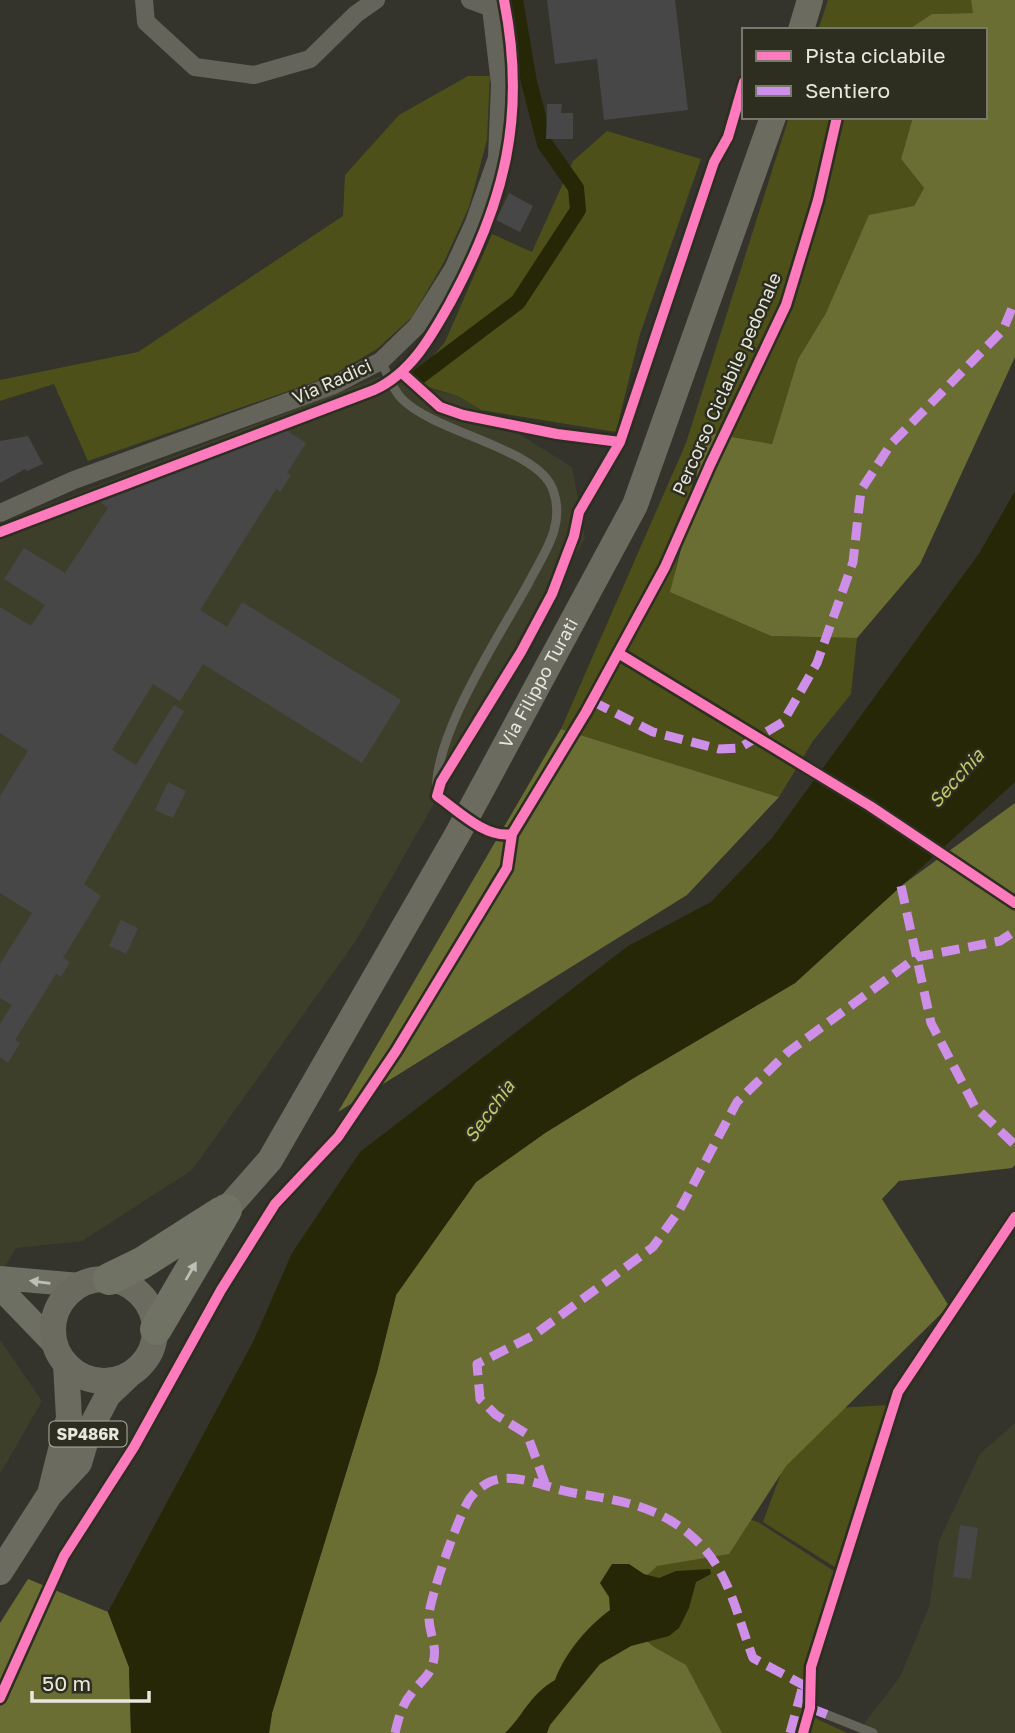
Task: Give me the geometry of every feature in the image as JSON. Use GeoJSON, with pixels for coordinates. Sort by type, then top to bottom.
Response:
{"type":"FeatureCollection","features":[{"type":"Feature","properties":{"kind":"highway","name":"SP486R"},"geometry":{"type":"LineString","coordinates":[[94,1282],[142,1263],[226,1210]]}},
{"type":"Feature","properties":{"kind":"highway","name":"SP486R"},"geometry":{"type":"LineString","coordinates":[[156,1329],[226,1210]]}},
{"type":"Feature","properties":{"kind":"main road"},"geometry":{"type":"LineString","coordinates":[[802,28],[810,0]]}},
{"type":"Feature","properties":{"kind":"main road","name":"Via Filippo Turati"},"geometry":{"type":"LineString","coordinates":[[226,1210],[270,1160],[457,835],[635,505],[772,119]]}},
{"type":"Feature","properties":{"kind":"main road"},"geometry":{"type":"LineString","coordinates":[[94,1282],[124,1282],[147,1301],[156,1329]]}},
{"type":"Feature","properties":{"kind":"main road","name":"SP486R"},"geometry":{"type":"LineString","coordinates":[[50,1494],[69,1418],[53,1322],[62,1300],[94,1282]]}},
{"type":"Feature","properties":{"kind":"main road","name":"SP486R"},"geometry":{"type":"LineString","coordinates":[[0,1572],[50,1494],[79,1463],[88,1433],[108,1395],[144,1363],[153,1348],[156,1329]]}},
{"type":"Feature","properties":{"kind":"main road"},"geometry":{"type":"LineString","coordinates":[[60,1355],[79,1375],[96,1381],[113,1381],[129,1375]]}},
{"type":"Feature","properties":{"kind":"street"},"geometry":{"type":"LineString","coordinates":[[144,0],[146,22],[195,67],[254,75],[310,60],[356,14],[376,0]]}},
{"type":"Feature","properties":{"kind":"street","name":"Via Radici"},"geometry":{"type":"LineString","coordinates":[[0,513],[74,480],[334,385],[381,361],[417,326],[453,269],[474,223],[496,158],[500,84],[491,4],[470,0]]}},
{"type":"Feature","properties":{"kind":"street"},"geometry":{"type":"LineString","coordinates":[[0,1278],[94,1282]]}},
{"type":"Feature","properties":{"kind":"street"},"geometry":{"type":"LineString","coordinates":[[0,1288],[60,1355]]}},
{"type":"Feature","properties":{"kind":"lane"},"geometry":{"type":"LineString","coordinates":[[381,361],[401,398],[426,417],[522,460],[544,475],[553,488],[556,505],[553,540],[456,718],[436,768],[437,796]]}},
{"type":"Feature","properties":{"kind":"lane"},"geometry":{"type":"LineString","coordinates":[[828,1716],[873,1733]]}},
{"type":"Feature","properties":{"kind":"shaded area"},"geometry":{"type":"Polygon","coordinates":[[[828,0],[971,0],[974,13],[932,14],[914,28],[819,28],[828,0]]]}},
{"type":"Feature","properties":{"kind":"shaded area"},"geometry":{"type":"Polygon","coordinates":[[[468,76],[490,76],[487,140],[469,207],[444,262],[412,317],[377,349],[331,376],[88,461],[54,384],[0,401],[0,380],[138,352],[343,216],[345,175],[399,115],[468,76]]]}},
{"type":"Feature","properties":{"kind":"shaded area"},"geometry":{"type":"Polygon","coordinates":[[[788,119],[912,119],[901,159],[924,188],[914,206],[826,313],[798,359],[772,444],[703,432],[671,592],[771,636],[857,638],[851,694],[813,741],[779,797],[561,729],[686,443],[788,119]]]}},
{"type":"Feature","properties":{"kind":"shaded area"},"geometry":{"type":"Polygon","coordinates":[[[607,131],[701,159],[640,334],[616,432],[481,410],[458,396],[411,382],[445,342],[492,234],[532,252],[573,161],[607,131]]]}},
{"type":"Feature","properties":{"kind":"shaded area"},"geometry":{"type":"Polygon","coordinates":[[[378,377],[458,396],[572,467],[585,538],[355,942],[192,1170],[82,1241],[16,1248],[0,1275],[0,527],[9,520],[378,377]]]}},
{"type":"Feature","properties":{"kind":"shaded area"},"geometry":{"type":"Polygon","coordinates":[[[0,1340],[42,1401],[0,1474],[0,1340]]]}},
{"type":"Feature","properties":{"kind":"shaded area"},"geometry":{"type":"Polygon","coordinates":[[[890,1405],[838,1569],[763,1522],[793,1441],[835,1408],[890,1405]]]}},
{"type":"Feature","properties":{"kind":"shaded area"},"geometry":{"type":"Polygon","coordinates":[[[1015,1423],[1015,1733],[857,1733],[900,1677],[929,1607],[939,1541],[980,1454],[1015,1423]]]}},
{"type":"Feature","properties":{"kind":"shaded area"},"geometry":{"type":"Polygon","coordinates":[[[481,1435],[758,1522],[837,1573],[807,1670],[807,1693],[796,1733],[351,1733],[481,1435]]]}},
{"type":"Feature","properties":{"kind":"shaded area"},"geometry":{"type":"Polygon","coordinates":[[[813,1717],[847,1733],[809,1733],[813,1717]]]}},
{"type":"Feature","properties":{"kind":"green space"},"geometry":{"type":"Polygon","coordinates":[[[971,0],[1015,0],[1015,357],[920,564],[857,638],[771,636],[670,592],[692,506],[703,432],[772,444],[798,359],[826,313],[869,215],[914,206],[924,188],[901,159],[912,119],[987,119],[987,28],[911,28],[932,14],[973,13],[971,0]]]}},
{"type":"Feature","properties":{"kind":"green space"},"geometry":{"type":"Polygon","coordinates":[[[561,729],[779,797],[687,895],[338,1112],[561,729]]]}},
{"type":"Feature","properties":{"kind":"green space"},"geometry":{"type":"Polygon","coordinates":[[[1015,803],[1015,1165],[1012,1168],[899,1181],[882,1199],[949,1306],[786,1466],[729,1554],[657,1566],[624,1598],[627,1625],[654,1647],[686,1665],[722,1733],[269,1733],[272,1713],[377,1372],[396,1295],[476,1182],[545,1133],[795,983],[901,886],[1015,803]]]}},
{"type":"Feature","properties":{"kind":"green space"},"geometry":{"type":"Polygon","coordinates":[[[28,1579],[108,1612],[129,1667],[131,1733],[0,1733],[0,1623],[28,1579]]]}},
{"type":"Feature","properties":{"kind":"water","name":"Secchia"},"geometry":{"type":"Polygon","coordinates":[[[1015,491],[1015,782],[795,983],[545,1133],[476,1182],[396,1295],[377,1372],[272,1713],[269,1733],[131,1733],[129,1667],[108,1612],[253,1342],[292,1253],[360,1152],[628,946],[711,902],[772,838],[980,552],[1015,491]]]}},
{"type":"Feature","properties":{"kind":"water"},"geometry":{"type":"Polygon","coordinates":[[[612,1564],[629,1564],[644,1574],[659,1578],[676,1571],[710,1569],[711,1574],[696,1582],[689,1608],[679,1628],[669,1636],[631,1646],[600,1664],[550,1725],[547,1733],[505,1733],[539,1692],[555,1680],[578,1641],[610,1610],[609,1597],[600,1583],[612,1564]]]}},
{"type":"Feature","properties":{"kind":"building"},"geometry":{"type":"Polygon","coordinates":[[[547,0],[675,0],[688,110],[604,120],[597,59],[555,64],[547,0]]]}},
{"type":"Feature","properties":{"kind":"building"},"geometry":{"type":"Polygon","coordinates":[[[547,104],[562,104],[561,113],[573,113],[573,139],[546,139],[547,104]]]}},
{"type":"Feature","properties":{"kind":"building"},"geometry":{"type":"Polygon","coordinates":[[[509,193],[533,206],[520,232],[496,220],[509,193]]]}},
{"type":"Feature","properties":{"kind":"building"},"geometry":{"type":"Polygon","coordinates":[[[284,429],[306,443],[287,473],[291,475],[280,492],[276,489],[200,610],[227,627],[242,602],[401,700],[362,763],[203,664],[180,701],[153,684],[112,750],[136,765],[174,705],[184,711],[84,884],[101,896],[63,958],[70,962],[61,977],[56,974],[15,1040],[20,1043],[8,1063],[0,1057],[0,1024],[12,1005],[0,998],[0,964],[32,913],[0,893],[0,796],[28,751],[0,733],[0,607],[31,626],[45,605],[4,579],[24,548],[65,573],[108,508],[96,499],[284,429]]]}},
{"type":"Feature","properties":{"kind":"building"},"geometry":{"type":"Polygon","coordinates":[[[28,436],[43,464],[27,471],[25,469],[0,483],[0,441],[28,436]]]}},
{"type":"Feature","properties":{"kind":"building"},"geometry":{"type":"Polygon","coordinates":[[[168,782],[186,791],[173,818],[155,810],[168,782]]]}},
{"type":"Feature","properties":{"kind":"building"},"geometry":{"type":"Polygon","coordinates":[[[121,920],[138,928],[126,954],[109,946],[121,920]]]}},
{"type":"Feature","properties":{"kind":"building"},"geometry":{"type":"Polygon","coordinates":[[[960,1525],[978,1528],[971,1579],[953,1577],[960,1525]]]}},
{"type":"Feature","properties":{"kind":"waterway"},"geometry":{"type":"LineString","coordinates":[[417,378],[518,302],[578,210],[576,188],[545,144],[529,82],[515,0]]}},
{"type":"Feature","properties":{"kind":"marked path"},"geometry":{"type":"LineString","coordinates":[[592,701],[653,732],[719,749],[739,748],[783,722],[817,663],[853,562],[861,490],[891,444],[1003,330],[1015,301]]}},
{"type":"Feature","properties":{"kind":"marked path"},"geometry":{"type":"LineString","coordinates":[[901,886],[931,1023],[975,1107],[1015,1145]]}},
{"type":"Feature","properties":{"kind":"marked path"},"geometry":{"type":"LineString","coordinates":[[545,1483],[527,1434],[496,1415],[480,1399],[477,1364],[534,1335],[653,1247],[679,1211],[737,1102],[788,1052],[917,957],[1000,941],[1015,931]]}},
{"type":"Feature","properties":{"kind":"marked path"},"geometry":{"type":"LineString","coordinates":[[395,1733],[405,1702],[429,1672],[433,1662],[430,1608],[460,1518],[471,1497],[482,1486],[507,1478],[641,1507],[671,1521],[710,1555],[726,1583],[753,1658],[809,1688]]}},
{"type":"Feature","properties":{"kind":"marked path"},"geometry":{"type":"LineString","coordinates":[[790,1733],[803,1685]]}},
{"type":"Feature","properties":{"kind":"marked path"},"geometry":{"type":"LineString","coordinates":[[810,1708],[828,1715]]}},
{"type":"Feature","properties":{"kind":"cycle path"},"geometry":{"type":"LineString","coordinates":[[0,532],[374,390],[387,383],[409,364],[419,353],[450,303],[485,229],[497,193],[512,120],[511,42],[504,0]]}},
{"type":"Feature","properties":{"kind":"cycle path"},"geometry":{"type":"LineString","coordinates":[[512,834],[482,828],[437,796],[441,782],[521,652],[552,594],[574,536],[579,512],[620,442],[714,162],[728,137],[742,89]]}},
{"type":"Feature","properties":{"kind":"cycle path","name":"Percorso Ciclabile pedonale"},"geometry":{"type":"LineString","coordinates":[[0,1698],[64,1556],[134,1447],[221,1290],[275,1204],[338,1137],[396,1051],[507,868],[512,834],[586,712],[665,567],[786,305],[818,200],[837,119]]}},
{"type":"Feature","properties":{"kind":"cycle path"},"geometry":{"type":"LineString","coordinates":[[401,372],[440,407],[463,415],[557,434],[620,442]]}},
{"type":"Feature","properties":{"kind":"cycle path"},"geometry":{"type":"LineString","coordinates":[[618,653],[870,806],[1015,903]]}},
{"type":"Feature","properties":{"kind":"cycle path"},"geometry":{"type":"LineString","coordinates":[[803,1733],[810,1708],[811,1667],[898,1392],[1015,1217]]}}]}
